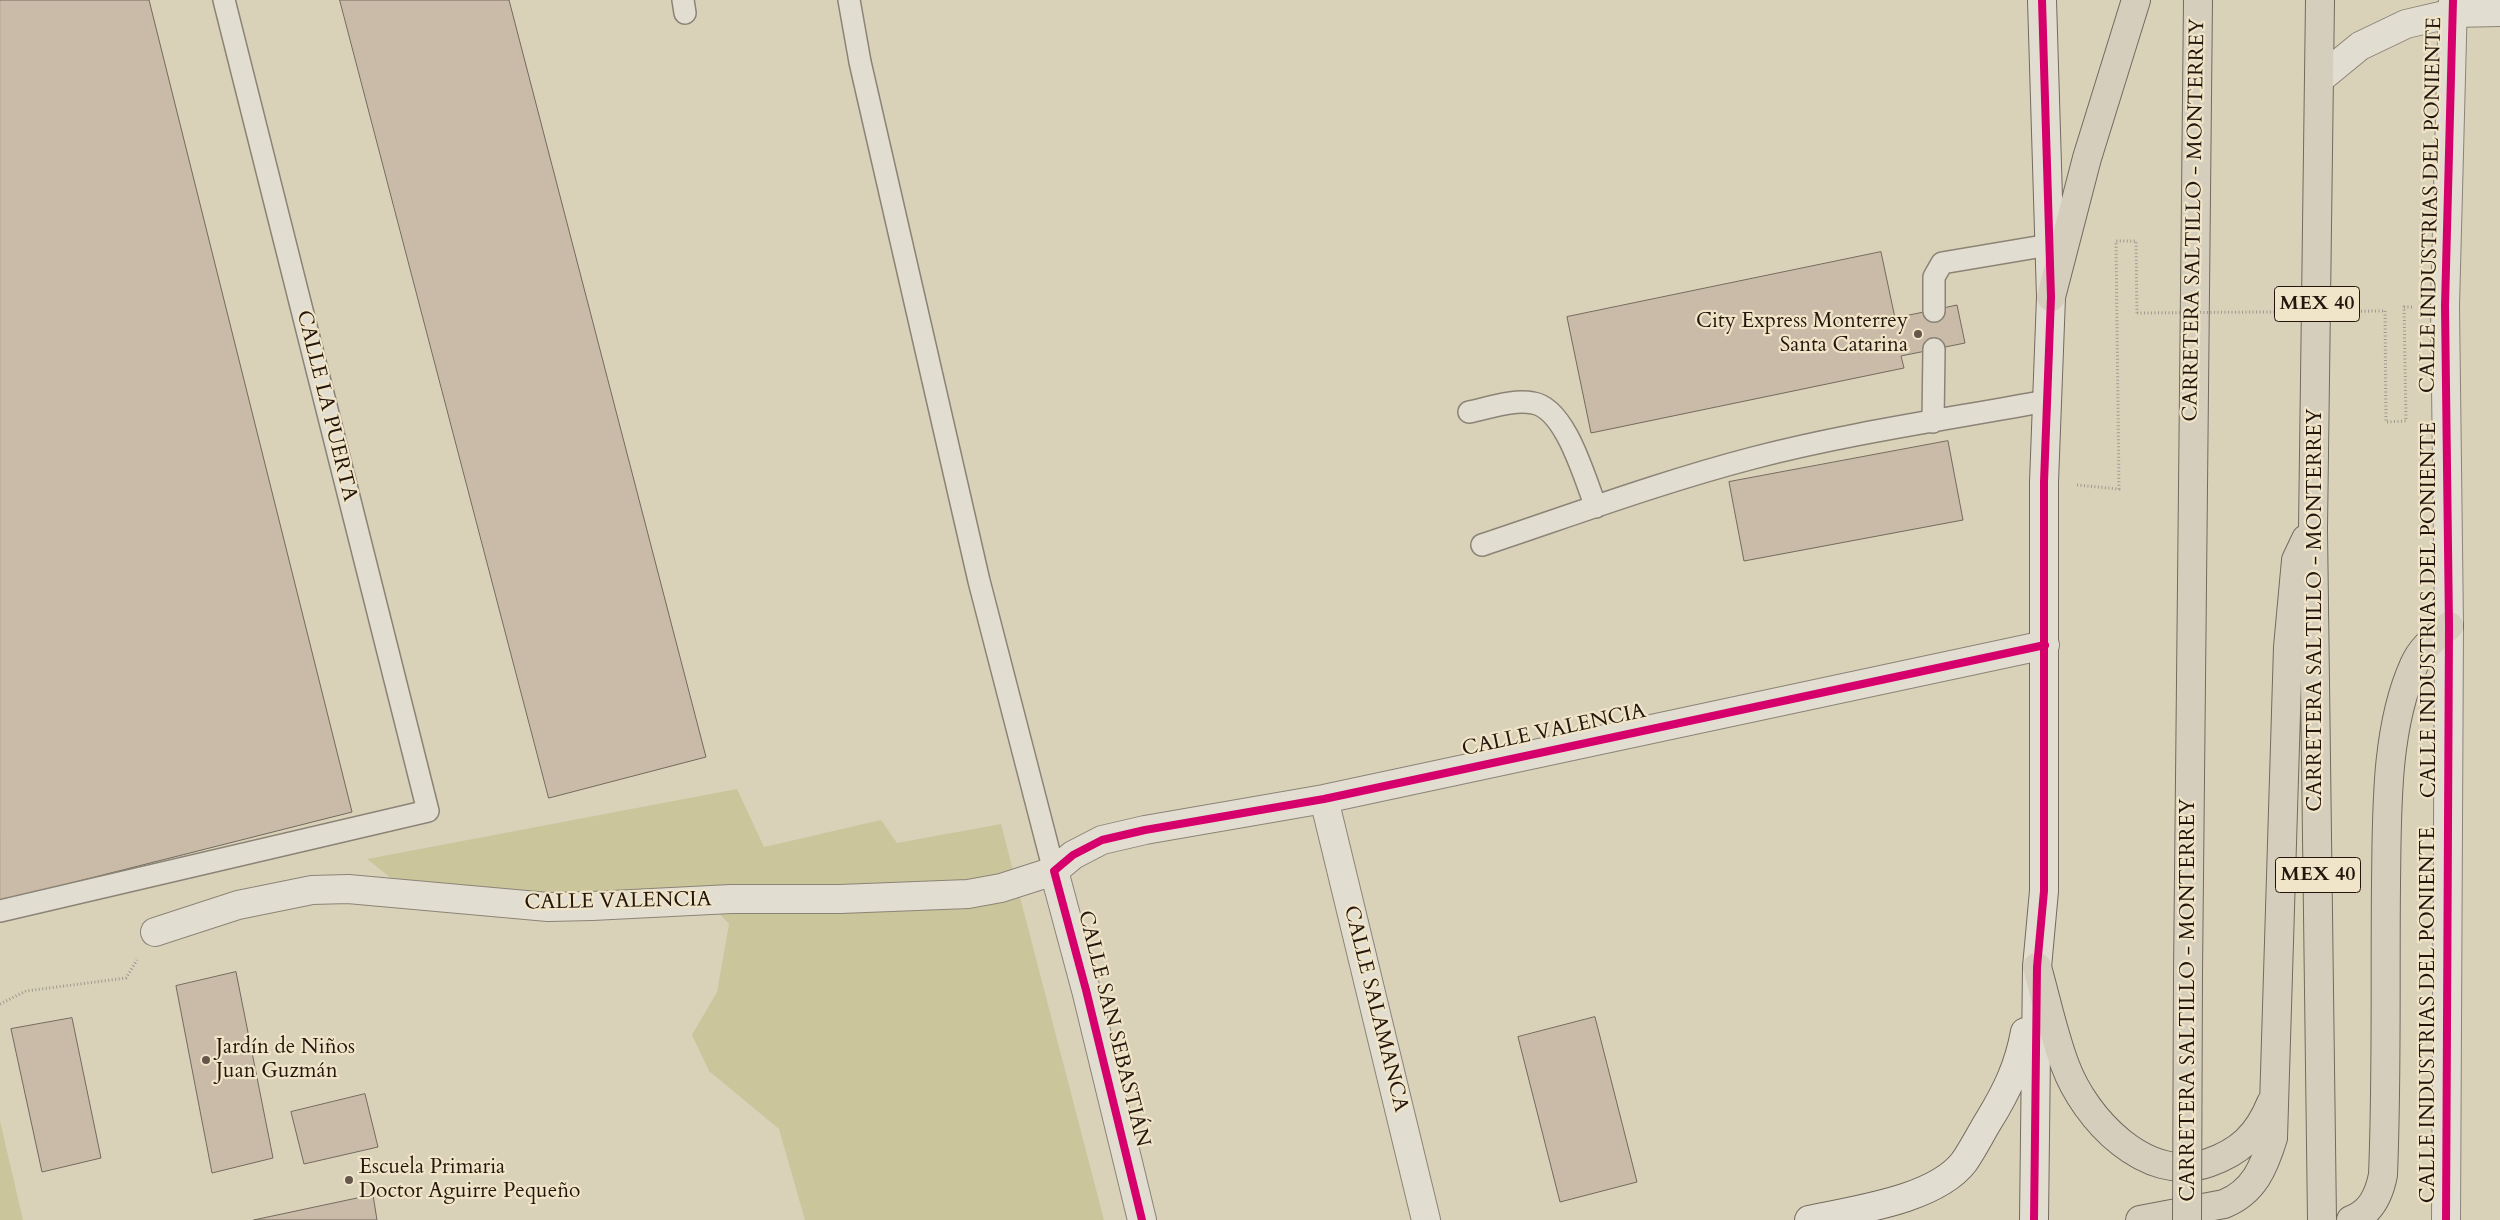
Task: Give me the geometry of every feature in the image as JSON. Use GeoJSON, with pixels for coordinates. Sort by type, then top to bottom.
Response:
{"type":"FeatureCollection","features":[{"type":"Feature","properties":{"kind":"main road"},"geometry":{"type":"LineString","coordinates":[[2051,297],[2090,149],[2136,0]]}},
{"type":"Feature","properties":{"kind":"main road","name":"CARRETERA SALTILLO - MONTERREY"},"geometry":{"type":"LineString","coordinates":[[2187,1220],[2198,0]]}},
{"type":"Feature","properties":{"kind":"main road","name":"CARRETERA SALTILLO - MONTERREY"},"geometry":{"type":"LineString","coordinates":[[2320,0],[2321,78],[2313,530],[2322,1220]]}},
{"type":"Feature","properties":{"kind":"main road"},"geometry":{"type":"LineString","coordinates":[[2140,1220],[2224,1204],[2244,1193],[2258,1176],[2273,1138],[2288,647],[2296,560],[2313,530]]}},
{"type":"Feature","properties":{"kind":"main road"},"geometry":{"type":"LineString","coordinates":[[2351,1220],[2370,1207],[2380,1189],[2383,1175],[2387,836],[2393,743],[2403,694],[2415,662],[2428,644],[2449,626]]}},
{"type":"Feature","properties":{"kind":"main road"},"geometry":{"type":"LineString","coordinates":[[2037,967],[2065,1066],[2079,1092],[2098,1120],[2113,1134],[2153,1162],[2194,1168],[2228,1156],[2239,1150],[2258,1131],[2273,1100]]}},
{"type":"Feature","properties":{"kind":"street"},"geometry":{"type":"LineString","coordinates":[[2034,1220],[2037,967],[2044,891],[2044,482],[2051,297],[2042,0]]}},
{"type":"Feature","properties":{"kind":"street"},"geometry":{"type":"LineString","coordinates":[[2321,78],[2360,46],[2406,24],[2453,6],[2500,12]]}},
{"type":"Feature","properties":{"kind":"street","name":"CALLE INDUSTRIAS DEL PONIENTE"},"geometry":{"type":"LineString","coordinates":[[2446,1220],[2449,626],[2445,306],[2453,6]]}},
{"type":"Feature","properties":{"kind":"street","name":"CALLE VALENCIA"},"geometry":{"type":"LineString","coordinates":[[155,932],[238,905],[312,890],[348,889],[548,907],[731,899],[840,899],[968,894],[1001,888],[1064,863],[1102,840],[1144,830],[1324,798],[2045,645]]}},
{"type":"Feature","properties":{"kind":"street","name":"CALLE SALAMANCA"},"geometry":{"type":"LineString","coordinates":[[1324,798],[1426,1220]]}},
{"type":"Feature","properties":{"kind":"street","name":"CALLE SAN SEBASTIÁN"},"geometry":{"type":"LineString","coordinates":[[1064,863],[1086,990],[1142,1220]]}},
{"type":"Feature","properties":{"kind":"street"},"geometry":{"type":"LineString","coordinates":[[1809,1220],[1904,1198],[1920,1192],[1950,1174],[1963,1163],[2006,1092],[2021,1057],[2037,967]]}},
{"type":"Feature","properties":{"kind":"lane","name":"CALLE LA PUERTA"},"geometry":{"type":"LineString","coordinates":[[0,911],[428,812],[224,0]]}},
{"type":"Feature","properties":{"kind":"lane"},"geometry":{"type":"LineString","coordinates":[[849,0],[860,62],[979,581],[1064,863]]}},
{"type":"Feature","properties":{"kind":"lane"},"geometry":{"type":"LineString","coordinates":[[1934,311],[1934,277],[1942,263],[2049,245]]}},
{"type":"Feature","properties":{"kind":"lane"},"geometry":{"type":"LineString","coordinates":[[1933,422],[1934,349]]}},
{"type":"Feature","properties":{"kind":"lane"},"geometry":{"type":"LineString","coordinates":[[1482,545],[1754,458],[2046,401]]}},
{"type":"Feature","properties":{"kind":"lane"},"geometry":{"type":"LineString","coordinates":[[1469,412],[1521,402],[1535,403],[1547,408],[1566,431],[1596,507]]}},
{"type":"Feature","properties":{"kind":"path"},"geometry":{"type":"LineString","coordinates":[[2044,482],[2120,489],[2116,241],[2136,241],[2137,313],[2385,311],[2386,422],[2406,421],[2404,307]]}},
{"type":"Feature","properties":{"kind":"path"},"geometry":{"type":"LineString","coordinates":[[0,1004],[26,991],[126,978],[155,932]]}},
{"type":"Feature","properties":{"kind":"shaded area"},"geometry":{"type":"Polygon","coordinates":[[[737,789],[764,847],[881,820],[897,843],[1001,824],[1104,1220],[805,1220],[779,1129],[709,1071],[692,1035],[717,992],[729,924],[700,893],[430,909],[367,859],[737,789]]]}},
{"type":"Feature","properties":{"kind":"shaded area"},"geometry":{"type":"Polygon","coordinates":[[[0,1121],[23,1220],[0,1220],[0,1121]]]}},
{"type":"Feature","properties":{"kind":"building"},"geometry":{"type":"Polygon","coordinates":[[[0,0],[149,0],[352,812],[0,901],[0,0]]]}},
{"type":"Feature","properties":{"kind":"building"},"geometry":{"type":"Polygon","coordinates":[[[340,0],[509,0],[706,757],[549,798],[340,0]]]}},
{"type":"Feature","properties":{"kind":"building"},"geometry":{"type":"Polygon","coordinates":[[[1881,252],[1895,318],[1957,305],[1965,343],[1901,356],[1904,368],[1591,433],[1567,317],[1881,252]]]}},
{"type":"Feature","properties":{"kind":"building"},"geometry":{"type":"Polygon","coordinates":[[[1948,441],[1963,520],[1744,561],[1729,482],[1948,441]]]}},
{"type":"Feature","properties":{"kind":"building"},"geometry":{"type":"Polygon","coordinates":[[[236,972],[273,1158],[212,1173],[176,986],[236,972]]]}},
{"type":"Feature","properties":{"kind":"building"},"geometry":{"type":"Polygon","coordinates":[[[1595,1017],[1637,1182],[1560,1202],[1518,1037],[1595,1017]]]}},
{"type":"Feature","properties":{"kind":"building"},"geometry":{"type":"Polygon","coordinates":[[[72,1018],[101,1158],[42,1172],[11,1029],[72,1018]]]}},
{"type":"Feature","properties":{"kind":"building"},"geometry":{"type":"Polygon","coordinates":[[[365,1094],[378,1147],[304,1164],[291,1112],[365,1094]]]}},
{"type":"Feature","properties":{"kind":"building"},"geometry":{"type":"Polygon","coordinates":[[[373,1195],[377,1220],[254,1220],[373,1195]]]}},
{"type":"Feature","properties":{"kind":"cycle path"},"geometry":{"type":"LineString","coordinates":[[2034,1220],[2037,967],[2044,891],[2044,482],[2051,297],[2042,0]]}},
{"type":"Feature","properties":{"kind":"cycle path"},"geometry":{"type":"LineString","coordinates":[[2446,1220],[2449,626],[2445,306],[2453,0]]}},
{"type":"Feature","properties":{"kind":"cycle path"},"geometry":{"type":"LineString","coordinates":[[1142,1220],[1086,990],[1054,871],[1073,855],[1102,840],[1145,830],[1324,799],[2045,645]]}},
{"type":"Feature","properties":{"kind":"place","name":"City Express Monterrey Santa Catarina"},"geometry":{"type":"Point","coordinates":[1918,334]}},
{"type":"Feature","properties":{"kind":"place","name":"Jardín de Niños Juan Guzmán"},"geometry":{"type":"Point","coordinates":[206,1060]}},
{"type":"Feature","properties":{"kind":"place","name":"Escuela Primaria Doctor Aguirre Pequeño"},"geometry":{"type":"Point","coordinates":[349,1180]}}]}
